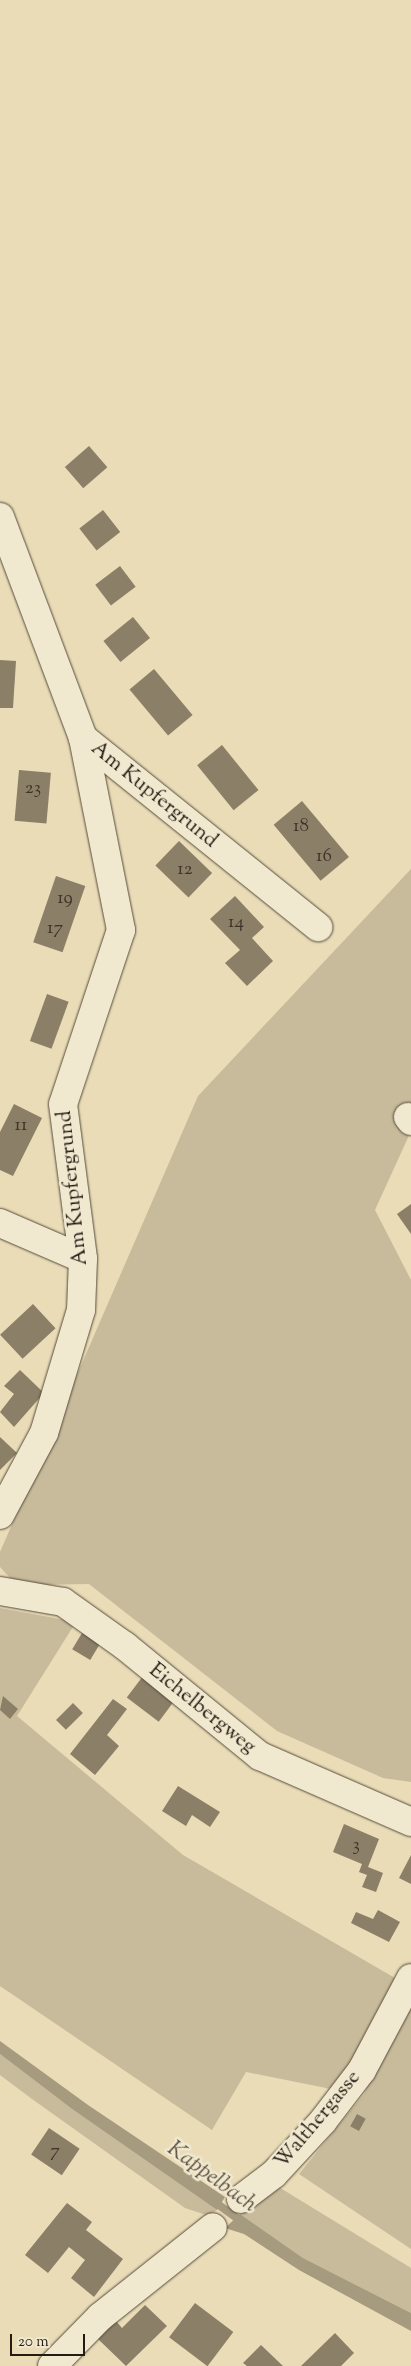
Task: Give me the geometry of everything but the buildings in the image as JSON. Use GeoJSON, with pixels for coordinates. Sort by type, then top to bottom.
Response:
{"type":"FeatureCollection","features":[{"type":"Feature","properties":{"kind":"street","name":"Am Kupfergrund"},"geometry":{"type":"LineString","coordinates":[[0,517],[83,738],[121,930],[63,1104],[83,1259],[81,1310],[44,1433],[0,1515]]}},
{"type":"Feature","properties":{"kind":"street","name":"Am Kupfergrund"},"geometry":{"type":"LineString","coordinates":[[83,738],[318,927]]}},
{"type":"Feature","properties":{"kind":"street"},"geometry":{"type":"LineString","coordinates":[[0,1223],[83,1259]]}},
{"type":"Feature","properties":{"kind":"street","name":"Eichelbergweg"},"geometry":{"type":"LineString","coordinates":[[0,1590],[63,1602],[125,1646],[260,1756],[411,1822]]}},
{"type":"Feature","properties":{"kind":"street","name":"Walthergasse"},"geometry":{"type":"LineString","coordinates":[[241,2200],[274,2174],[323,2121],[362,2070],[411,1978]]}},
{"type":"Feature","properties":{"kind":"street"},"geometry":{"type":"LineString","coordinates":[[52,2366],[100,2317],[213,2226]]}},
{"type":"Feature","properties":{"kind":"shaded area"},"geometry":{"type":"Polygon","coordinates":[[[411,869],[411,1131],[375,1210],[411,1280],[411,1782],[383,1778],[277,1731],[89,1584],[34,1585],[10,1578],[0,1567],[0,1552],[198,1096],[411,869]]]}},
{"type":"Feature","properties":{"kind":"shaded area"},"geometry":{"type":"Polygon","coordinates":[[[0,1608],[76,1622],[17,1716],[183,1855],[395,1978],[370,2034],[331,2089],[246,2072],[212,2130],[0,1986],[0,1608]]]}},
{"type":"Feature","properties":{"kind":"shaded area"},"geometry":{"type":"Polygon","coordinates":[[[411,1997],[411,2249],[299,2174],[364,2094],[411,1997]]]}},
{"type":"Feature","properties":{"kind":"shaded area"},"geometry":{"type":"Polygon","coordinates":[[[0,2041],[88,2105],[225,2197],[217,2210],[72,2109],[0,2054],[0,2041]]]}},
{"type":"Feature","properties":{"kind":"shaded area"},"geometry":{"type":"Polygon","coordinates":[[[0,2054],[72,2109],[217,2210],[209,2216],[185,2208],[32,2099],[0,2075],[0,2054]]]}},
{"type":"Feature","properties":{"kind":"shaded area"},"geometry":{"type":"Polygon","coordinates":[[[277,2186],[411,2268],[411,2313],[303,2258],[240,2214],[277,2186]]]}},
{"type":"Feature","properties":{"kind":"shaded area"},"geometry":{"type":"Polygon","coordinates":[[[240,2214],[303,2258],[411,2313],[411,2331],[299,2270],[244,2234],[225,2228],[240,2214]]]}},
{"type":"Feature","properties":{"kind":"waterway","name":"Kappelbach"},"geometry":{"type":"LineString","coordinates":[[212,2200],[244,2223]]}}]}
